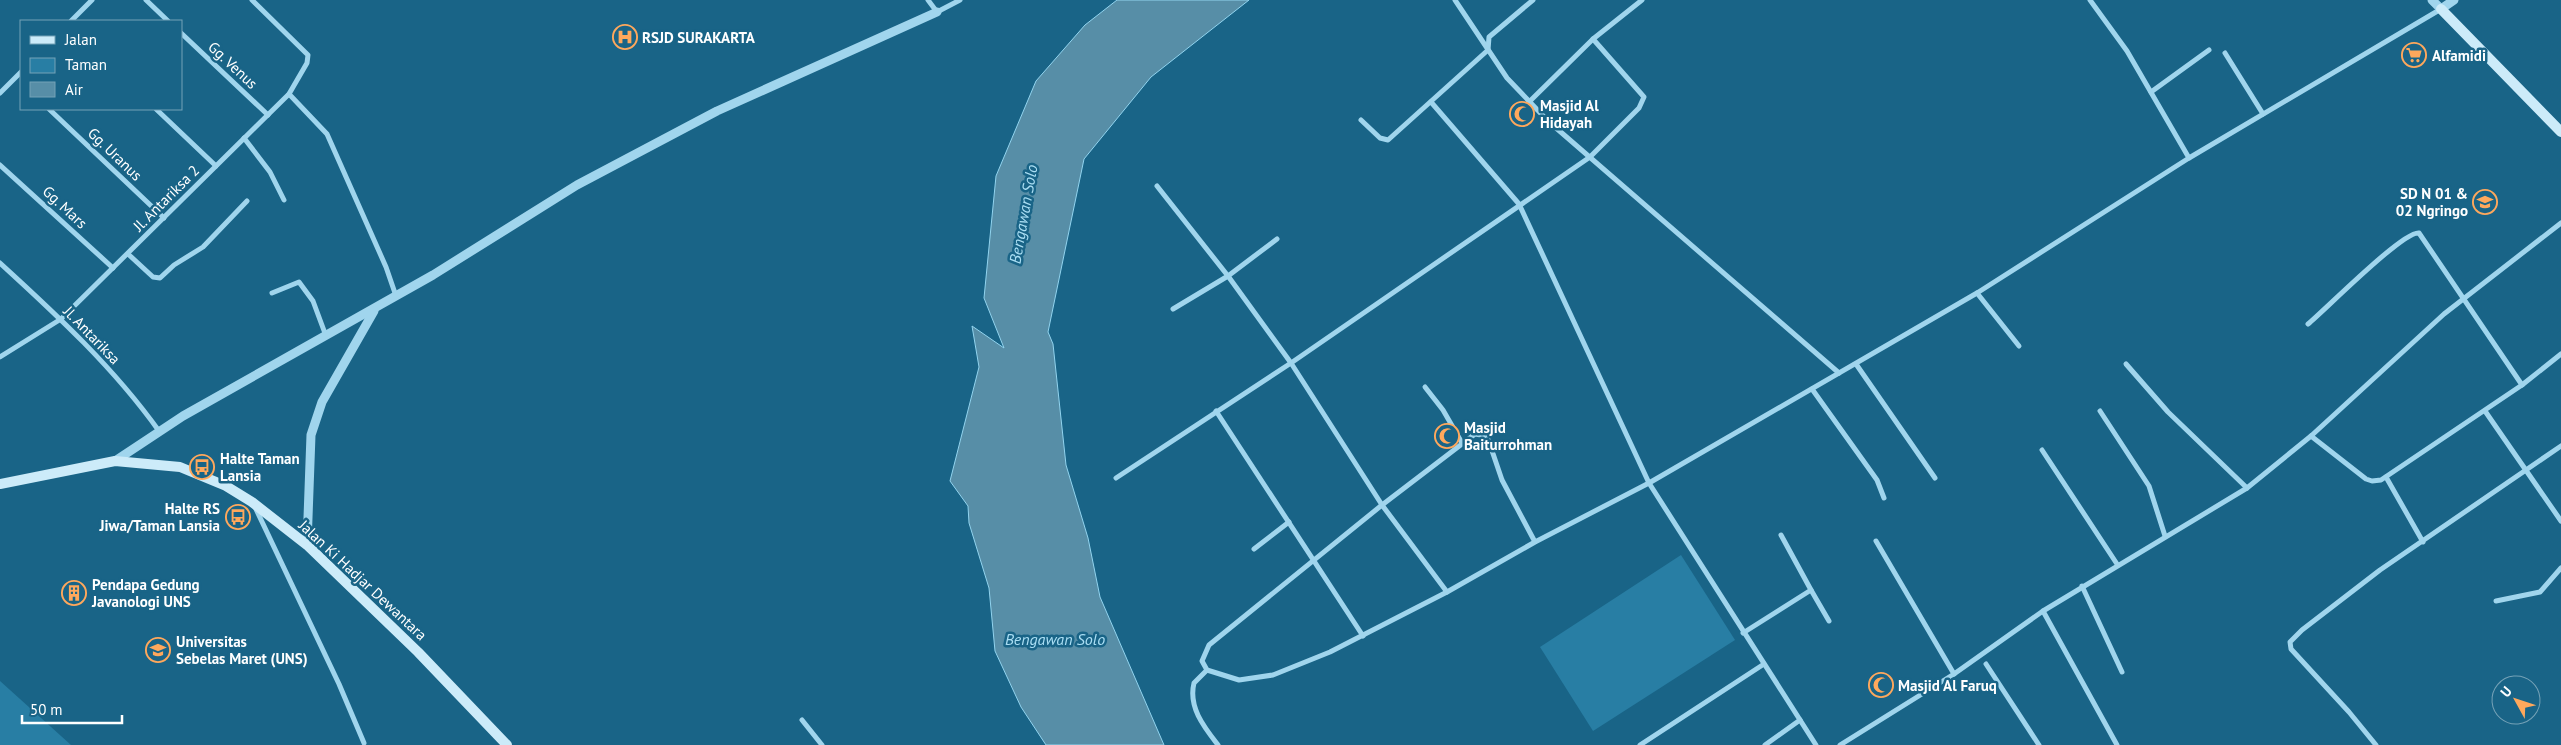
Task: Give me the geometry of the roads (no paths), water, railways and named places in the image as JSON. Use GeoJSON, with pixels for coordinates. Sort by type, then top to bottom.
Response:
{"type":"FeatureCollection","features":[{"type":"Feature","properties":{"kind":"main road"},"geometry":{"type":"LineString","coordinates":[[2441,9],[2561,132]]}},
{"type":"Feature","properties":{"kind":"main road","name":"Jalan Ki Hadjar Dewantara"},"geometry":{"type":"LineString","coordinates":[[0,484],[115,461],[180,468],[226,486],[252,502],[307,545],[418,652],[507,745]]}},
{"type":"Feature","properties":{"kind":"street"},"geometry":{"type":"LineString","coordinates":[[72,20],[92,0]]}},
{"type":"Feature","properties":{"kind":"street"},"geometry":{"type":"LineString","coordinates":[[146,0],[167,20]]}},
{"type":"Feature","properties":{"kind":"street","name":"Jl. Antariksa 2"},"geometry":{"type":"LineString","coordinates":[[0,357],[61,319],[289,94],[307,63],[308,55],[252,0]]}},
{"type":"Feature","properties":{"kind":"street"},"geometry":{"type":"LineString","coordinates":[[928,0],[937,12]]}},
{"type":"Feature","properties":{"kind":"street"},"geometry":{"type":"LineString","coordinates":[[115,461],[159,431],[397,297],[576,185],[717,111],[960,0]]}},
{"type":"Feature","properties":{"kind":"street"},"geometry":{"type":"LineString","coordinates":[[1455,0],[1507,78],[1548,122],[1839,373]]}},
{"type":"Feature","properties":{"kind":"street"},"geometry":{"type":"LineString","coordinates":[[1361,120],[1380,138],[1388,140],[1488,50],[1490,37],[1533,0]]}},
{"type":"Feature","properties":{"kind":"street"},"geometry":{"type":"LineString","coordinates":[[1529,102],[1593,39],[1642,0]]}},
{"type":"Feature","properties":{"kind":"street"},"geometry":{"type":"LineString","coordinates":[[2090,0],[2127,51],[2189,158]]}},
{"type":"Feature","properties":{"kind":"street"},"geometry":{"type":"LineString","coordinates":[[2432,0],[2441,9]]}},
{"type":"Feature","properties":{"kind":"street"},"geometry":{"type":"LineString","coordinates":[[1535,542],[1502,480],[1487,436],[1475,434],[1382,504],[1209,644],[1202,661],[1207,670],[1239,680],[1257,679],[1289,669],[1363,636],[1447,592],[1535,542],[1650,483],[1978,293],[2189,158],[2454,0]]}},
{"type":"Feature","properties":{"kind":"street","name":"Gg. Venus"},"geometry":{"type":"LineString","coordinates":[[182,34],[268,115]]}},
{"type":"Feature","properties":{"kind":"street"},"geometry":{"type":"LineString","coordinates":[[1116,478],[1216,410],[1290,363],[1590,157],[1639,108],[1644,97],[1593,39]]}},
{"type":"Feature","properties":{"kind":"street"},"geometry":{"type":"LineString","coordinates":[[2151,92],[2209,50]]}},
{"type":"Feature","properties":{"kind":"street"},"geometry":{"type":"LineString","coordinates":[[2225,53],[2263,114]]}},
{"type":"Feature","properties":{"kind":"street"},"geometry":{"type":"LineString","coordinates":[[0,93],[20,73]]}},
{"type":"Feature","properties":{"kind":"street"},"geometry":{"type":"LineString","coordinates":[[16,77],[20,81]]}},
{"type":"Feature","properties":{"kind":"street"},"geometry":{"type":"LineString","coordinates":[[289,94],[327,134],[386,267],[397,297]]}},
{"type":"Feature","properties":{"kind":"street"},"geometry":{"type":"LineString","coordinates":[[1431,102],[1520,204],[1650,483],[1743,633],[1816,745]]}},
{"type":"Feature","properties":{"kind":"street","name":"Gg. Uranus"},"geometry":{"type":"LineString","coordinates":[[50,110],[164,218]]}},
{"type":"Feature","properties":{"kind":"street"},"geometry":{"type":"LineString","coordinates":[[157,110],[216,166]]}},
{"type":"Feature","properties":{"kind":"street"},"geometry":{"type":"LineString","coordinates":[[244,138],[270,172],[284,200]]}},
{"type":"Feature","properties":{"kind":"street","name":"Gg. Mars"},"geometry":{"type":"LineString","coordinates":[[0,164],[113,268]]}},
{"type":"Feature","properties":{"kind":"street"},"geometry":{"type":"LineString","coordinates":[[1157,186],[1228,276],[1290,363],[1382,504],[1447,592]]}},
{"type":"Feature","properties":{"kind":"street"},"geometry":{"type":"LineString","coordinates":[[128,254],[153,277],[160,278],[174,265],[204,247],[247,201]]}},
{"type":"Feature","properties":{"kind":"street"},"geometry":{"type":"LineString","coordinates":[[1840,745],[1954,674],[2043,610],[2247,488],[2310,436],[2464,298],[2561,223]]}},
{"type":"Feature","properties":{"kind":"street"},"geometry":{"type":"LineString","coordinates":[[2308,324],[2393,246],[2415,232],[2423,236],[2522,385]]}},
{"type":"Feature","properties":{"kind":"street"},"geometry":{"type":"LineString","coordinates":[[1173,309],[1228,276],[1277,238]]}},
{"type":"Feature","properties":{"kind":"street","name":"Jl. Antariksa"},"geometry":{"type":"LineString","coordinates":[[0,263],[61,319],[128,391],[159,431]]}},
{"type":"Feature","properties":{"kind":"street"},"geometry":{"type":"LineString","coordinates":[[272,293],[294,280],[299,282],[313,301],[326,336]]}},
{"type":"Feature","properties":{"kind":"street"},"geometry":{"type":"LineString","coordinates":[[1978,293],[2019,346]]}},
{"type":"Feature","properties":{"kind":"street"},"geometry":{"type":"LineString","coordinates":[[307,545],[311,435],[322,402],[375,309]]}},
{"type":"Feature","properties":{"kind":"street"},"geometry":{"type":"LineString","coordinates":[[2310,436],[2372,482],[2386,477],[2485,411],[2561,354]]}},
{"type":"Feature","properties":{"kind":"street"},"geometry":{"type":"LineString","coordinates":[[1856,364],[1935,478]]}},
{"type":"Feature","properties":{"kind":"street"},"geometry":{"type":"LineString","coordinates":[[2126,364],[2168,412],[2247,488]]}},
{"type":"Feature","properties":{"kind":"street"},"geometry":{"type":"LineString","coordinates":[[1425,387],[1443,410],[1462,443]]}},
{"type":"Feature","properties":{"kind":"street"},"geometry":{"type":"LineString","coordinates":[[1812,389],[1877,480],[1884,498]]}},
{"type":"Feature","properties":{"kind":"street"},"geometry":{"type":"LineString","coordinates":[[1216,410],[1363,636]]}},
{"type":"Feature","properties":{"kind":"street"},"geometry":{"type":"LineString","coordinates":[[2100,411],[2149,486],[2165,536]]}},
{"type":"Feature","properties":{"kind":"street"},"geometry":{"type":"LineString","coordinates":[[2485,411],[2561,521]]}},
{"type":"Feature","properties":{"kind":"street"},"geometry":{"type":"LineString","coordinates":[[2376,745],[2349,712],[2291,649],[2290,642],[2339,601],[2561,446]]}},
{"type":"Feature","properties":{"kind":"street"},"geometry":{"type":"LineString","coordinates":[[2042,450],[2117,564]]}},
{"type":"Feature","properties":{"kind":"street"},"geometry":{"type":"LineString","coordinates":[[2386,477],[2423,542]]}},
{"type":"Feature","properties":{"kind":"street"},"geometry":{"type":"LineString","coordinates":[[252,502],[339,684],[364,743]]}},
{"type":"Feature","properties":{"kind":"street"},"geometry":{"type":"LineString","coordinates":[[1254,549],[1289,522]]}},
{"type":"Feature","properties":{"kind":"street"},"geometry":{"type":"LineString","coordinates":[[1781,535],[1829,621]]}},
{"type":"Feature","properties":{"kind":"street"},"geometry":{"type":"LineString","coordinates":[[1876,541],[1954,674]]}},
{"type":"Feature","properties":{"kind":"street"},"geometry":{"type":"LineString","coordinates":[[2496,601],[2540,592],[2561,568]]}},
{"type":"Feature","properties":{"kind":"street"},"geometry":{"type":"LineString","coordinates":[[2082,586],[2122,672]]}},
{"type":"Feature","properties":{"kind":"street"},"geometry":{"type":"LineString","coordinates":[[1743,633],[1811,590]]}},
{"type":"Feature","properties":{"kind":"street"},"geometry":{"type":"LineString","coordinates":[[2043,610],[2117,745]]}},
{"type":"Feature","properties":{"kind":"street"},"geometry":{"type":"LineString","coordinates":[[1640,745],[1764,664]]}},
{"type":"Feature","properties":{"kind":"street"},"geometry":{"type":"LineString","coordinates":[[1986,664],[2039,745]]}},
{"type":"Feature","properties":{"kind":"street"},"geometry":{"type":"LineString","coordinates":[[1207,670],[1194,682],[1194,703],[1205,728],[1218,745]]}},
{"type":"Feature","properties":{"kind":"street"},"geometry":{"type":"LineString","coordinates":[[802,720],[822,745]]}},
{"type":"Feature","properties":{"kind":"street"},"geometry":{"type":"LineString","coordinates":[[1765,745],[1800,720]]}},
{"type":"Feature","properties":{"kind":"water","name":"Bengawan Solo"},"geometry":{"type":"Polygon","coordinates":[[[1117,0],[1249,0],[1151,77],[1084,159],[1048,332],[1053,344],[1066,465],[1088,538],[1100,597],[1164,745],[1046,745],[1021,707],[995,651],[989,588],[969,523],[968,506],[950,481],[979,367],[972,326],[1004,348],[984,298],[996,176],[1036,81],[1085,25],[1117,0]]]}},
{"type":"Feature","properties":{"kind":"place","name":"RSJD SURAKARTA"},"geometry":{"type":"Point","coordinates":[625,37]}},
{"type":"Feature","properties":{"kind":"place","name":"Alfamidi"},"geometry":{"type":"Point","coordinates":[2414,55]}},
{"type":"Feature","properties":{"kind":"place","name":"Masjid Al Hidayah"},"geometry":{"type":"Point","coordinates":[1522,114]}},
{"type":"Feature","properties":{"kind":"place","name":"SD N 01 & 02 Ngringo"},"geometry":{"type":"Point","coordinates":[2485,202]}},
{"type":"Feature","properties":{"kind":"place","name":"Masjid Baiturrohman"},"geometry":{"type":"Point","coordinates":[1447,436]}},
{"type":"Feature","properties":{"kind":"place","name":"Halte Taman Lansia"},"geometry":{"type":"Point","coordinates":[202,467]}},
{"type":"Feature","properties":{"kind":"place","name":"Halte RS Jiwa/Taman Lansia"},"geometry":{"type":"Point","coordinates":[238,517]}},
{"type":"Feature","properties":{"kind":"place","name":"Pendapa Gedung Javanologi UNS"},"geometry":{"type":"Point","coordinates":[74,593]}},
{"type":"Feature","properties":{"kind":"place","name":"Universitas Sebelas Maret (UNS)"},"geometry":{"type":"Point","coordinates":[158,650]}},
{"type":"Feature","properties":{"kind":"place","name":"Masjid Al Faruq"},"geometry":{"type":"Point","coordinates":[1881,685]}}]}
